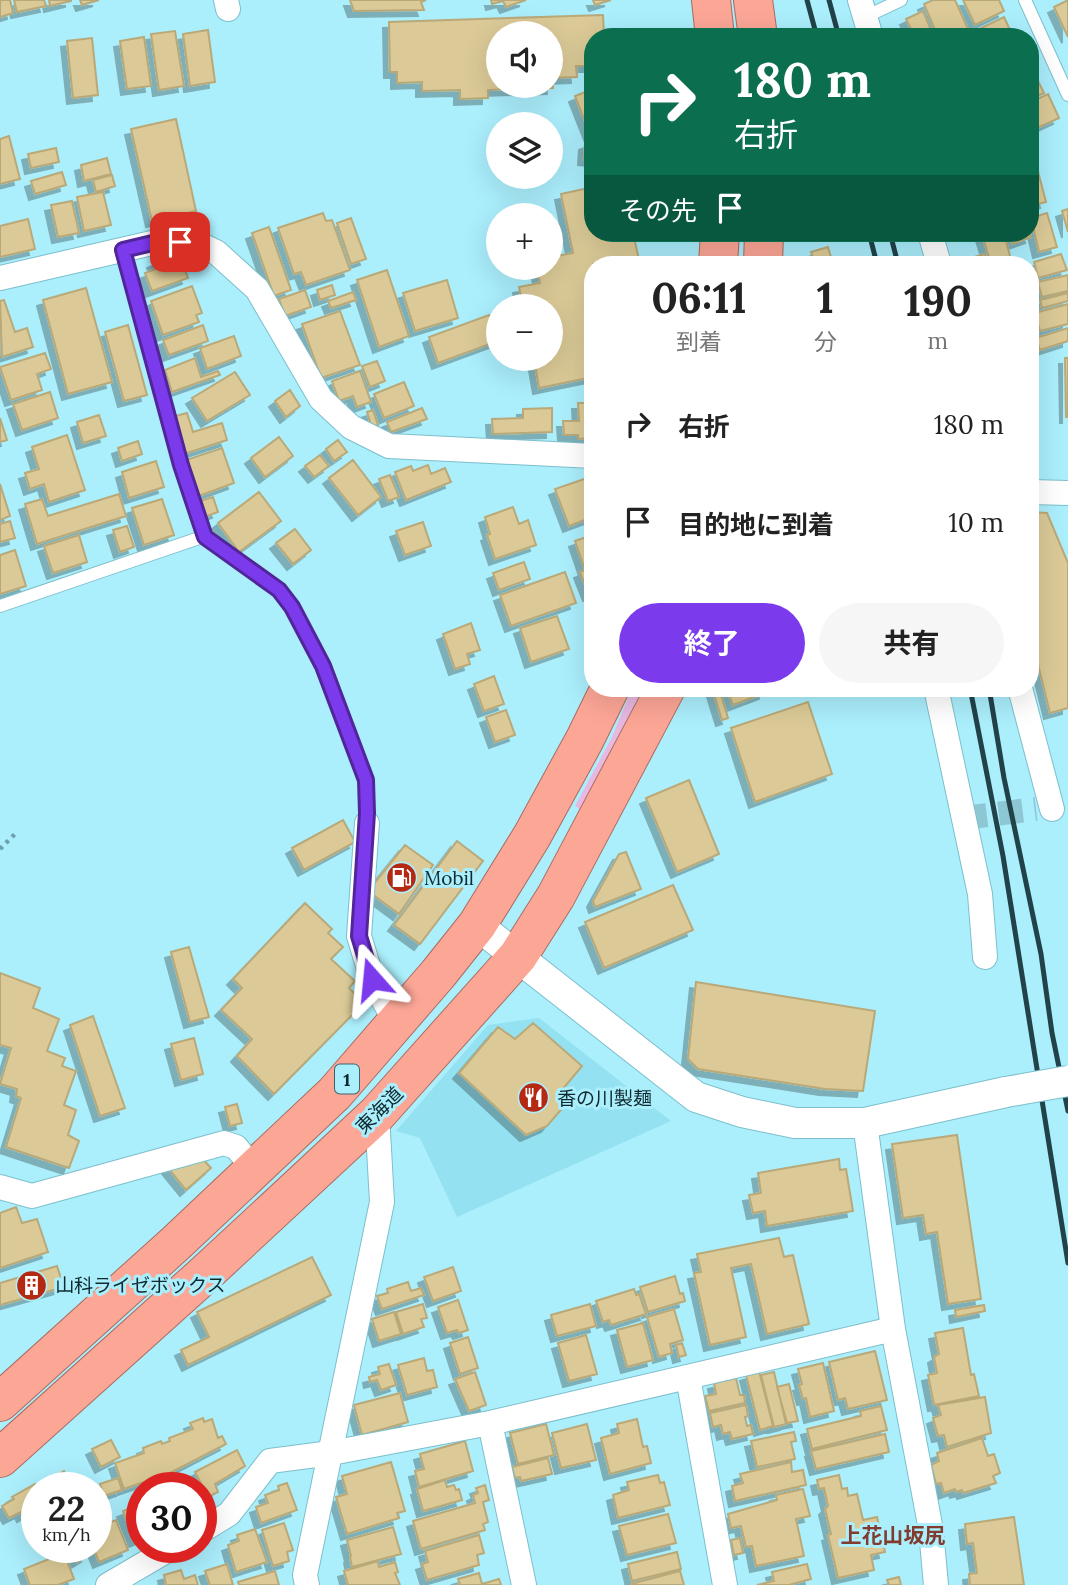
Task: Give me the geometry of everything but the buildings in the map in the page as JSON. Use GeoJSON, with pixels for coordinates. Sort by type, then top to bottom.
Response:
{"type":"FeatureCollection","features":[{"type":"Feature","properties":{"kind":"highway"},"geometry":{"type":"LineString","coordinates":[[712,0],[714,28]]}},
{"type":"Feature","properties":{"kind":"highway"},"geometry":{"type":"LineString","coordinates":[[753,0],[757,28]]}},
{"type":"Feature","properties":{"kind":"highway","name":"1"},"geometry":{"type":"LineString","coordinates":[[0,1402],[335,1093],[396,1023],[477,925],[532,836],[606,697]]}},
{"type":"Feature","properties":{"kind":"highway","name":"東海道"},"geometry":{"type":"LineString","coordinates":[[0,1458],[207,1272],[377,1114],[519,956],[556,896],[661,697]]}},
{"type":"Feature","properties":{"kind":"street"},"geometry":{"type":"LineString","coordinates":[[0,278],[165,240],[195,242],[216,252],[257,289],[321,399],[351,427],[388,446],[584,456]]}},
{"type":"Feature","properties":{"kind":"street"},"geometry":{"type":"LineString","coordinates":[[1039,492],[1068,493]]}},
{"type":"Feature","properties":{"kind":"street"},"geometry":{"type":"LineString","coordinates":[[938,697],[980,894],[985,957]]}},
{"type":"Feature","properties":{"kind":"street"},"geometry":{"type":"LineString","coordinates":[[1022,697],[1052,808]]}},
{"type":"Feature","properties":{"kind":"street"},"geometry":{"type":"LineString","coordinates":[[367,823],[359,936],[372,979],[396,1023]]}},
{"type":"Feature","properties":{"kind":"street"},"geometry":{"type":"LineString","coordinates":[[477,925],[696,1097],[742,1112],[795,1122],[865,1123],[1006,1091],[1068,1081]]}},
{"type":"Feature","properties":{"kind":"street"},"geometry":{"type":"LineString","coordinates":[[307,1585],[305,1574],[382,1202],[377,1114]]}},
{"type":"Feature","properties":{"kind":"street"},"geometry":{"type":"LineString","coordinates":[[865,1123],[893,1329],[931,1530],[936,1585]]}},
{"type":"Feature","properties":{"kind":"street"},"geometry":{"type":"LineString","coordinates":[[0,1187],[32,1196],[225,1143],[236,1147],[254,1169]]}},
{"type":"Feature","properties":{"kind":"street"},"geometry":{"type":"LineString","coordinates":[[217,1521],[229,1514],[270,1461],[331,1453],[490,1423],[893,1329]]}},
{"type":"Feature","properties":{"kind":"street"},"geometry":{"type":"LineString","coordinates":[[688,1377],[725,1585]]}},
{"type":"Feature","properties":{"kind":"street"},"geometry":{"type":"LineString","coordinates":[[490,1423],[524,1585]]}},
{"type":"Feature","properties":{"kind":"street"},"geometry":{"type":"LineString","coordinates":[[108,1585],[146,1563]]}},
{"type":"Feature","properties":{"kind":"lane"},"geometry":{"type":"LineString","coordinates":[[865,18],[901,0]]}},
{"type":"Feature","properties":{"kind":"lane"},"geometry":{"type":"LineString","coordinates":[[1025,0],[1038,28]]}},
{"type":"Feature","properties":{"kind":"lane"},"geometry":{"type":"LineString","coordinates":[[1039,31],[1068,95]]}},
{"type":"Feature","properties":{"kind":"lane"},"geometry":{"type":"LineString","coordinates":[[123,250],[181,465],[205,537],[279,590],[292,607],[323,666],[366,780],[367,823]]}},
{"type":"Feature","properties":{"kind":"lane"},"geometry":{"type":"LineString","coordinates":[[0,606],[205,537]]}},
{"type":"Feature","properties":{"kind":"path"},"geometry":{"type":"LineString","coordinates":[[0,849],[17,832]]}},
{"type":"Feature","properties":{"kind":"shaded area"},"geometry":{"type":"Polygon","coordinates":[[[628,697],[644,697],[586,813],[575,806],[612,737],[628,697]]]}},
{"type":"Feature","properties":{"kind":"shaded area","name":"香の川製麺"},"geometry":{"type":"Polygon","coordinates":[[[539,1018],[671,1121],[457,1217],[420,1138],[396,1131],[488,1025],[539,1018]]]}},
{"type":"Feature","properties":{"kind":"tunnel"},"geometry":{"type":"LineString","coordinates":[[963,818],[1036,809]]}},
{"type":"Feature","properties":{"kind":"railway"},"geometry":{"type":"LineString","coordinates":[[807,0],[815,28]]}},
{"type":"Feature","properties":{"kind":"railway"},"geometry":{"type":"LineString","coordinates":[[829,0],[837,28]]}},
{"type":"Feature","properties":{"kind":"railway"},"geometry":{"type":"LineString","coordinates":[[871,242],[875,256]]}},
{"type":"Feature","properties":{"kind":"railway"},"geometry":{"type":"LineString","coordinates":[[892,242],[896,256]]}},
{"type":"Feature","properties":{"kind":"railway"},"geometry":{"type":"LineString","coordinates":[[972,697],[1003,856],[1068,1263]]}},
{"type":"Feature","properties":{"kind":"railway"},"geometry":{"type":"LineString","coordinates":[[990,697],[1004,778],[1041,954],[1052,1033],[1068,1111]]}},
{"type":"Feature","properties":{"kind":"place","name":"Mobil"},"geometry":{"type":"Point","coordinates":[401,878]}},
{"type":"Feature","properties":{"kind":"place","name":"香の川製麺"},"geometry":{"type":"Point","coordinates":[534,1098]}},
{"type":"Feature","properties":{"kind":"place","name":"山科ライゼボックス"},"geometry":{"type":"Point","coordinates":[32,1285]}},
{"type":"Feature","properties":{"kind":"district","name":"上花山坂尻"},"geometry":{"type":"Point","coordinates":[893,1535]}},
{"type":"Feature","properties":{"kind":"route"},"geometry":{"type":"LineString","coordinates":[[180,242],[165,240],[123,250],[181,465],[205,537],[279,590],[292,607],[323,666],[366,780],[367,813],[359,936],[372,979]]}}]}
